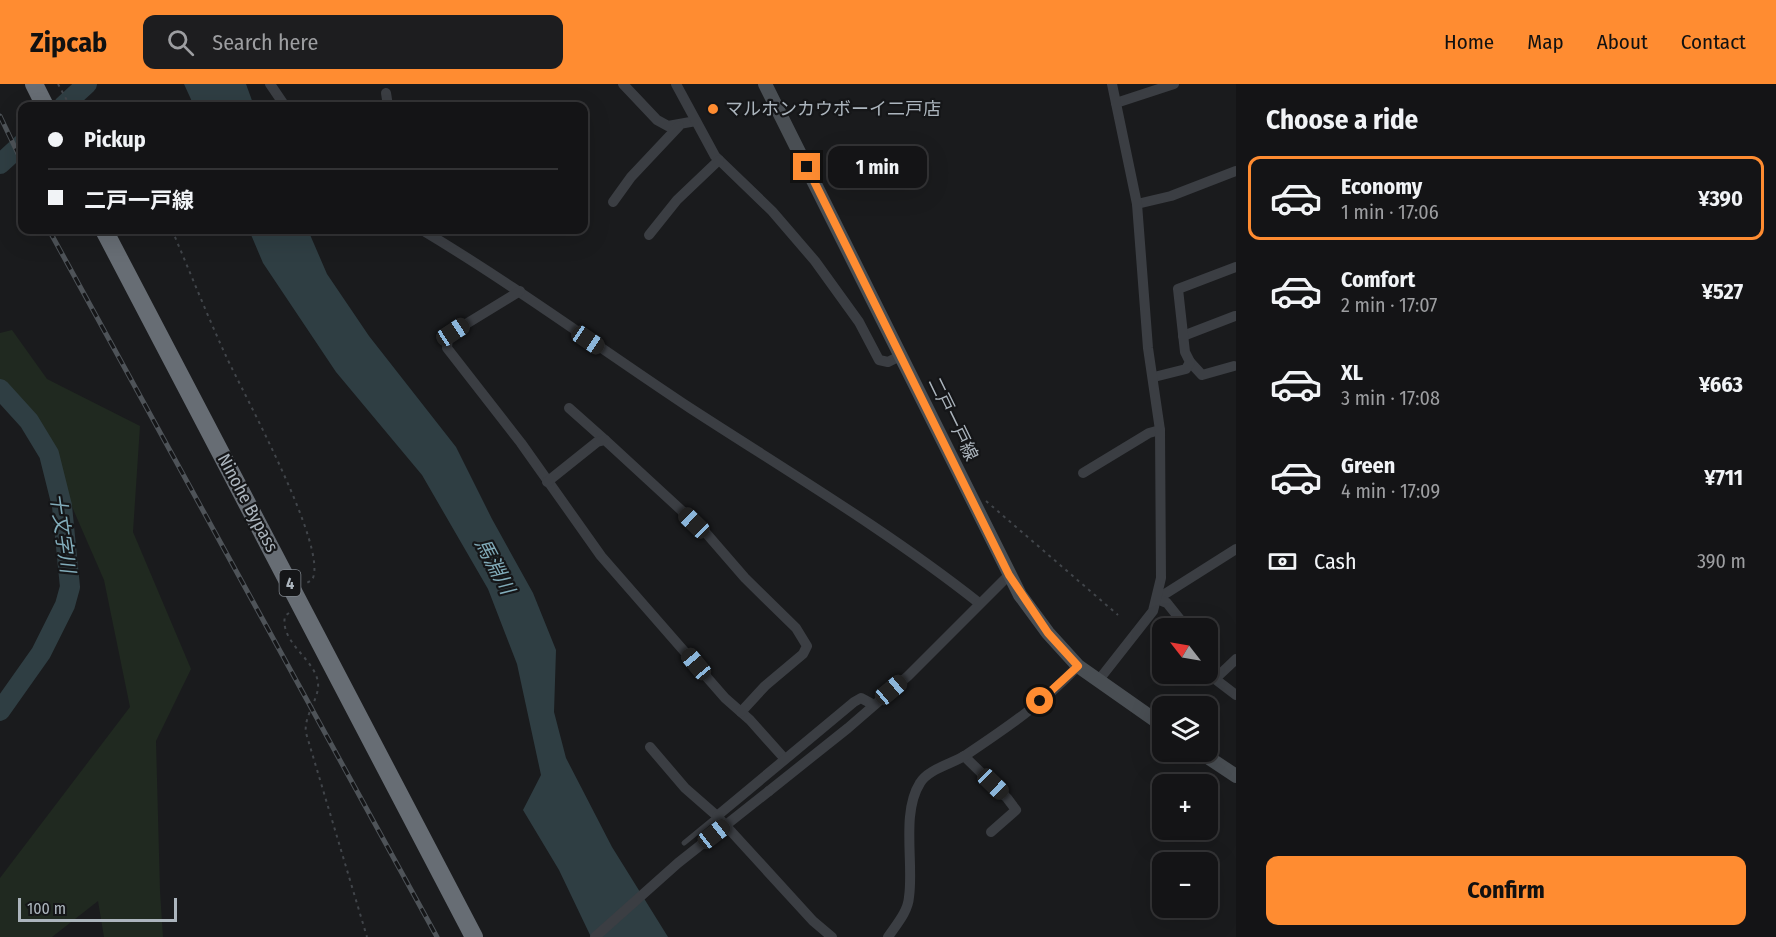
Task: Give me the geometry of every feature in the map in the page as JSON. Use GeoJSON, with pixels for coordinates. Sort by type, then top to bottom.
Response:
{"type":"FeatureCollection","features":[{"type":"Feature","properties":{"kind":"highway"},"geometry":{"type":"LineString","coordinates":[[34,84],[43,102]]}},
{"type":"Feature","properties":{"kind":"highway","name":"Ninohe Bypass"},"geometry":{"type":"LineString","coordinates":[[106,234],[298,596],[474,937]]}},
{"type":"Feature","properties":{"kind":"main road","name":"二戸一戸線"},"geometry":{"type":"LineString","coordinates":[[765,84],[902,355],[1009,575],[1048,633],[1078,666],[1152,718]]}},
{"type":"Feature","properties":{"kind":"main road"},"geometry":{"type":"LineString","coordinates":[[1215,762],[1236,776]]}},
{"type":"Feature","properties":{"kind":"street"},"geometry":{"type":"LineString","coordinates":[[270,84],[282,102]]}},
{"type":"Feature","properties":{"kind":"street"},"geometry":{"type":"LineString","coordinates":[[623,84],[657,120],[668,126],[679,126],[696,121]]}},
{"type":"Feature","properties":{"kind":"street"},"geometry":{"type":"LineString","coordinates":[[676,84],[719,160],[772,211],[815,261],[859,322],[879,360],[888,362],[902,355]]}},
{"type":"Feature","properties":{"kind":"street"},"geometry":{"type":"LineString","coordinates":[[1098,681],[1154,611],[1161,578],[1160,430],[1141,275],[1137,204],[1112,84]]}},
{"type":"Feature","properties":{"kind":"street"},"geometry":{"type":"LineString","coordinates":[[1116,103],[1173,84]]}},
{"type":"Feature","properties":{"kind":"street"},"geometry":{"type":"LineString","coordinates":[[386,93],[387,102]]}},
{"type":"Feature","properties":{"kind":"street"},"geometry":{"type":"LineString","coordinates":[[613,202],[631,177],[679,126]]}},
{"type":"Feature","properties":{"kind":"street"},"geometry":{"type":"LineString","coordinates":[[649,235],[677,200],[719,160]]}},
{"type":"Feature","properties":{"kind":"street"},"geometry":{"type":"LineString","coordinates":[[1137,204],[1171,196],[1236,171]]}},
{"type":"Feature","properties":{"kind":"street"},"geometry":{"type":"LineString","coordinates":[[439,235],[607,353],[916,556],[979,603]]}},
{"type":"Feature","properties":{"kind":"street"},"geometry":{"type":"LineString","coordinates":[[1234,366],[1202,375],[1190,362],[1185,352],[1178,289],[1236,267]]}},
{"type":"Feature","properties":{"kind":"street"},"geometry":{"type":"LineString","coordinates":[[520,291],[453,332],[448,337],[447,348],[521,443],[547,483],[601,556],[725,698],[784,758]]}},
{"type":"Feature","properties":{"kind":"street"},"geometry":{"type":"LineString","coordinates":[[1183,336],[1235,316]]}},
{"type":"Feature","properties":{"kind":"street"},"geometry":{"type":"LineString","coordinates":[[1154,377],[1186,369],[1190,362]]}},
{"type":"Feature","properties":{"kind":"street"},"geometry":{"type":"LineString","coordinates":[[569,408],[706,532],[745,578],[796,628],[807,646],[803,654],[765,686],[741,712]]}},
{"type":"Feature","properties":{"kind":"street"},"geometry":{"type":"LineString","coordinates":[[1083,473],[1149,433],[1160,430]]}},
{"type":"Feature","properties":{"kind":"street"},"geometry":{"type":"LineString","coordinates":[[547,483],[597,442],[605,440]]}},
{"type":"Feature","properties":{"kind":"street"},"geometry":{"type":"LineString","coordinates":[[1157,599],[1236,549]]}},
{"type":"Feature","properties":{"kind":"street"},"geometry":{"type":"LineString","coordinates":[[596,937],[678,863],[908,676],[1009,575]]}},
{"type":"Feature","properties":{"kind":"street"},"geometry":{"type":"LineString","coordinates":[[1157,599],[1167,603],[1179,618]]}},
{"type":"Feature","properties":{"kind":"street"},"geometry":{"type":"LineString","coordinates":[[1218,671],[1236,659]]}},
{"type":"Feature","properties":{"kind":"street"},"geometry":{"type":"LineString","coordinates":[[888,937],[902,917],[909,899],[908,843],[918,785],[924,777],[964,756],[1024,714],[1078,666]]}},
{"type":"Feature","properties":{"kind":"street"},"geometry":{"type":"LineString","coordinates":[[1218,681],[1236,695]]}},
{"type":"Feature","properties":{"kind":"street"},"geometry":{"type":"LineString","coordinates":[[717,816],[854,702],[861,698],[867,699],[874,705]]}},
{"type":"Feature","properties":{"kind":"street"},"geometry":{"type":"LineString","coordinates":[[650,747],[685,788],[717,816],[813,921],[832,937]]}},
{"type":"Feature","properties":{"kind":"street"},"geometry":{"type":"LineString","coordinates":[[964,756],[1016,810],[991,832]]}},
{"type":"Feature","properties":{"kind":"lane"},"geometry":{"type":"LineString","coordinates":[[684,843],[717,816]]}},
{"type":"Feature","properties":{"kind":"path"},"geometry":{"type":"LineString","coordinates":[[58,84],[68,102]]}},
{"type":"Feature","properties":{"kind":"path"},"geometry":{"type":"LineString","coordinates":[[174,234],[226,357],[297,502],[317,569],[312,580],[285,616],[286,632],[316,676],[319,686],[304,723],[367,937]]}},
{"type":"Feature","properties":{"kind":"path"},"geometry":{"type":"LineString","coordinates":[[974,503],[983,498],[1118,615]]}},
{"type":"Feature","properties":{"kind":"shaded area"},"geometry":{"type":"Polygon","coordinates":[[[12,330],[47,379],[140,426],[133,532],[191,669],[156,741],[163,937],[104,937],[98,901],[52,937],[0,937],[0,878],[130,707],[104,580],[49,454],[0,403],[0,333],[12,330]]]}},
{"type":"Feature","properties":{"kind":"water"},"geometry":{"type":"Polygon","coordinates":[[[184,84],[246,84],[253,102],[192,102],[184,84]]]}},
{"type":"Feature","properties":{"kind":"water","name":"馬淵川"},"geometry":{"type":"Polygon","coordinates":[[[251,234],[310,234],[327,274],[369,336],[456,447],[533,593],[556,650],[554,712],[566,758],[612,847],[668,937],[591,937],[559,870],[523,810],[541,775],[517,664],[488,589],[422,475],[336,372],[263,263],[251,234]]]}},
{"type":"Feature","properties":{"kind":"waterway","name":"十文字川"},"geometry":{"type":"LineString","coordinates":[[67,102],[87,84]]}},
{"type":"Feature","properties":{"kind":"waterway","name":"十文字川"},"geometry":{"type":"LineString","coordinates":[[0,164],[18,148]]}},
{"type":"Feature","properties":{"kind":"waterway","name":"十文字川"},"geometry":{"type":"LineString","coordinates":[[0,389],[29,421],[49,454],[62,506],[70,587],[65,605],[41,653],[0,711]]}},
{"type":"Feature","properties":{"kind":"railway"},"geometry":{"type":"LineString","coordinates":[[0,116],[18,154]]}},
{"type":"Feature","properties":{"kind":"railway"},"geometry":{"type":"LineString","coordinates":[[51,234],[437,937]]}},
{"type":"Feature","properties":{"kind":"place","name":"マルホンカウボーイ二戸店"},"geometry":{"type":"Point","coordinates":[713,109]}},
{"type":"Feature","properties":{"kind":"route"},"geometry":{"type":"LineString","coordinates":[[807,167],[1009,575],[1020,595],[1048,633],[1078,666],[1040,701]]}}]}
